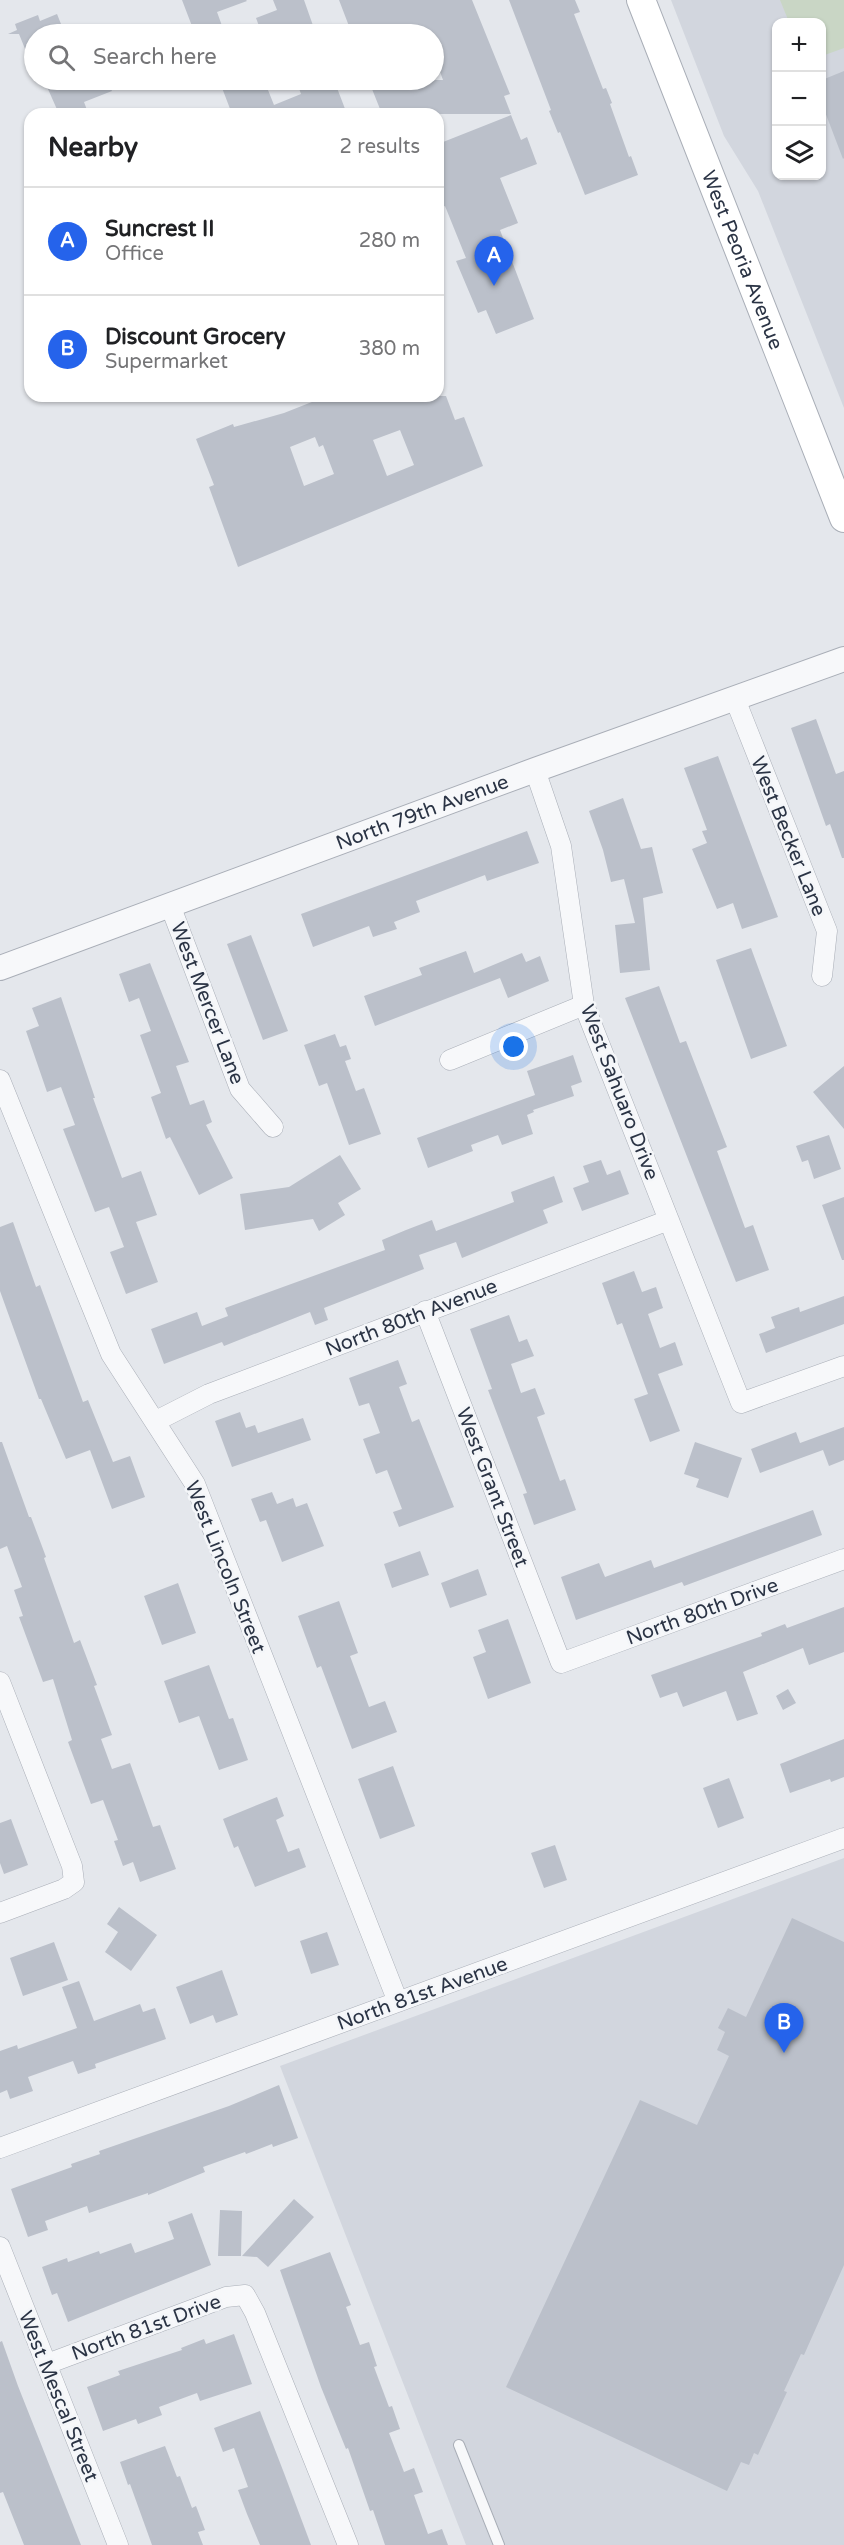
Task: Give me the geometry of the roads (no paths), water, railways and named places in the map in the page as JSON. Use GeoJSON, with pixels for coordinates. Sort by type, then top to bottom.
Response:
{"type":"FeatureCollection","features":[{"type":"Feature","properties":{"kind":"main road","name":"West Peoria Avenue"},"geometry":{"type":"LineString","coordinates":[[641,0],[844,518]]}},
{"type":"Feature","properties":{"kind":"street","name":"North 79th Avenue"},"geometry":{"type":"LineString","coordinates":[[0,968],[535,770],[844,659]]}},
{"type":"Feature","properties":{"kind":"street","name":"West Becker Lane"},"geometry":{"type":"LineString","coordinates":[[735,699],[827,931],[822,976]]}},
{"type":"Feature","properties":{"kind":"street","name":"West Sahuaro Drive"},"geometry":{"type":"LineString","coordinates":[[535,770],[561,846],[584,1005],[741,1403],[844,1366]]}},
{"type":"Feature","properties":{"kind":"street","name":"West Mercer Lane"},"geometry":{"type":"LineString","coordinates":[[170,905],[240,1089],[273,1127]]}},
{"type":"Feature","properties":{"kind":"street"},"geometry":{"type":"LineString","coordinates":[[450,1060],[584,1005]]}},
{"type":"Feature","properties":{"kind":"street","name":"West Lincoln Street"},"geometry":{"type":"LineString","coordinates":[[0,1080],[111,1354],[195,1484],[398,2002]]}},
{"type":"Feature","properties":{"kind":"street","name":"North 80th Avenue"},"geometry":{"type":"LineString","coordinates":[[156,1421],[208,1394],[669,1220]]}},
{"type":"Feature","properties":{"kind":"street","name":"West Grant Street"},"geometry":{"type":"LineString","coordinates":[[425,1311],[561,1663]]}},
{"type":"Feature","properties":{"kind":"street","name":"North 80th Drive"},"geometry":{"type":"LineString","coordinates":[[561,1663],[844,1559]]}},
{"type":"Feature","properties":{"kind":"street"},"geometry":{"type":"LineString","coordinates":[[0,1682],[72,1866],[74,1882],[64,1889],[0,1913]]}},
{"type":"Feature","properties":{"kind":"street","name":"North 81st Avenue"},"geometry":{"type":"LineString","coordinates":[[0,2148],[844,1838]]}},
{"type":"Feature","properties":{"kind":"street","name":"West Mescal Street"},"geometry":{"type":"LineString","coordinates":[[0,2247],[118,2545]]}},
{"type":"Feature","properties":{"kind":"street","name":"North 81st Drive"},"geometry":{"type":"LineString","coordinates":[[46,2364],[226,2297],[245,2295],[255,2313],[348,2545]]}},
{"type":"Feature","properties":{"kind":"lane"},"geometry":{"type":"LineString","coordinates":[[459,2445],[499,2545]]}},
{"type":"Feature","properties":{"kind":"place","name":"Suncrest II"},"geometry":{"type":"Point","coordinates":[494,286]}},
{"type":"Feature","properties":{"kind":"place","name":"Discount Grocery"},"geometry":{"type":"Point","coordinates":[784,2053]}}]}
